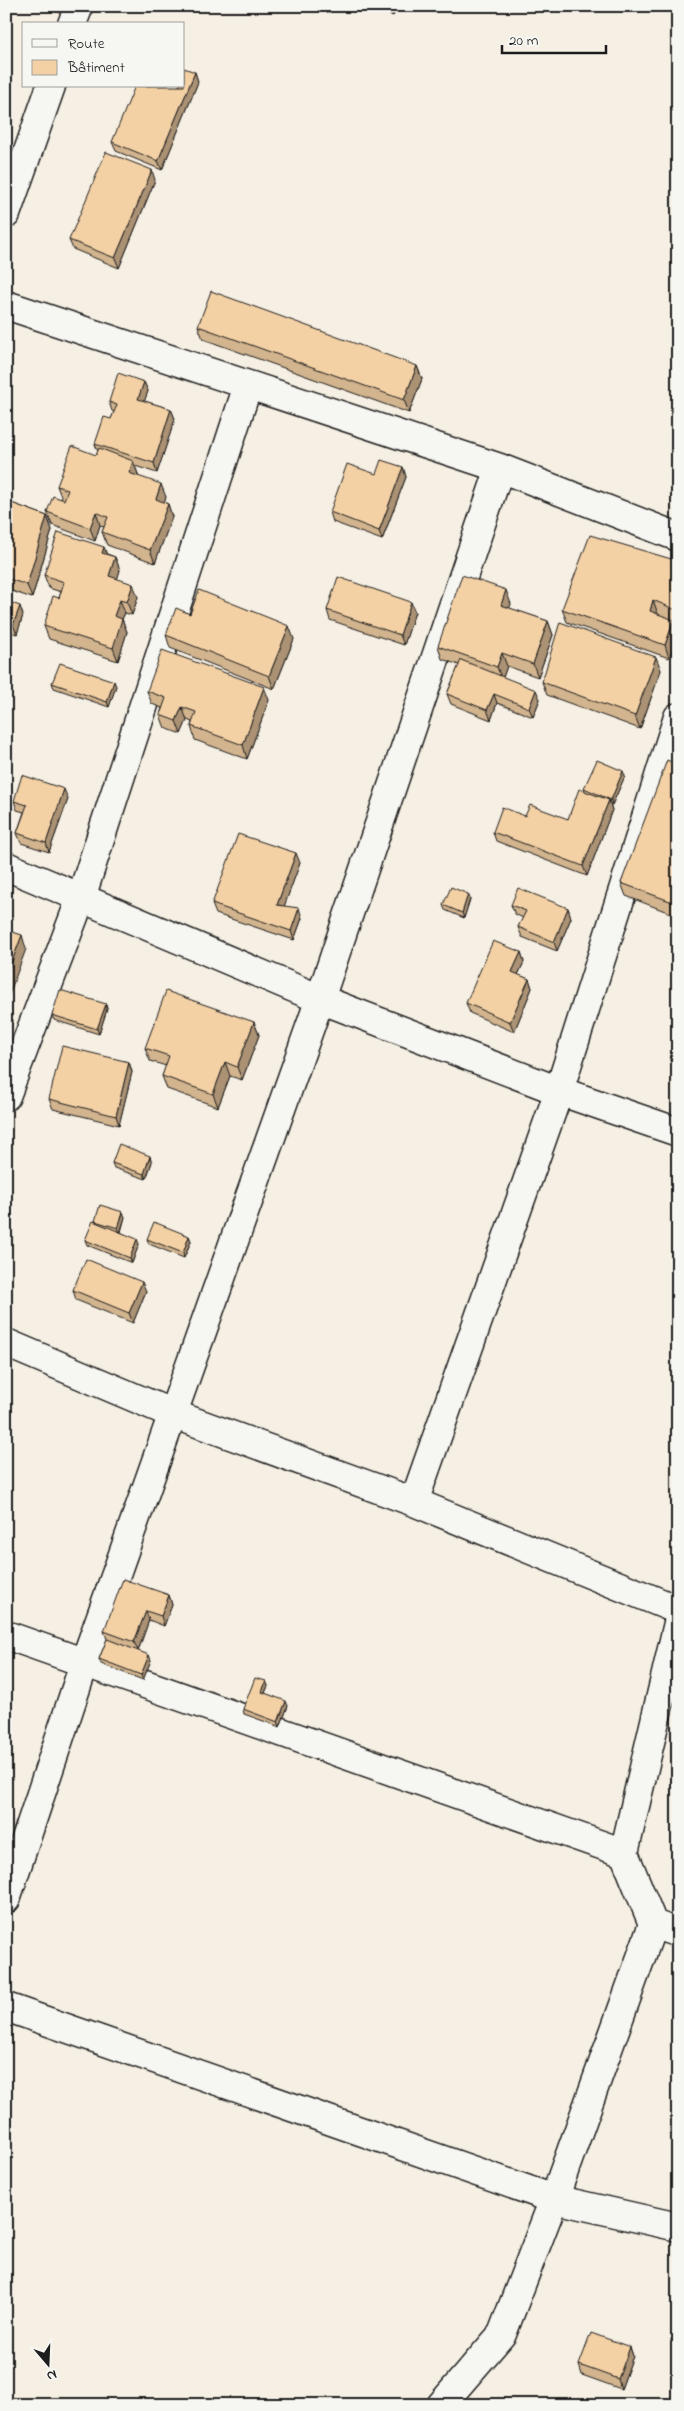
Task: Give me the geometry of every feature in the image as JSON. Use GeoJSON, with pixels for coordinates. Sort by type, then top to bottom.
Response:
{"type":"FeatureCollection","features":[{"type":"Feature","properties":{"kind":"street"},"geometry":{"type":"LineString","coordinates":[[73,22],[78,6]]}},
{"type":"Feature","properties":{"kind":"street"},"geometry":{"type":"LineString","coordinates":[[6,214],[50,88]]}},
{"type":"Feature","properties":{"kind":"street"},"geometry":{"type":"LineString","coordinates":[[6,305],[500,468],[678,537]]}},
{"type":"Feature","properties":{"kind":"street"},"geometry":{"type":"LineString","coordinates":[[6,1096],[82,898],[248,385]]}},
{"type":"Feature","properties":{"kind":"street"},"geometry":{"type":"LineString","coordinates":[[6,1899],[84,1664],[320,999],[500,468]]}},
{"type":"Feature","properties":{"kind":"street"},"geometry":{"type":"LineString","coordinates":[[414,1502],[559,1091],[678,717]]}},
{"type":"Feature","properties":{"kind":"street"},"geometry":{"type":"LineString","coordinates":[[6,866],[320,999],[559,1091],[678,1132]]}},
{"type":"Feature","properties":{"kind":"street"},"geometry":{"type":"LineString","coordinates":[[6,1343],[173,1414],[414,1502],[678,1610]]}},
{"type":"Feature","properties":{"kind":"street"},"geometry":{"type":"LineString","coordinates":[[624,1853],[678,1623]]}},
{"type":"Feature","properties":{"kind":"street"},"geometry":{"type":"LineString","coordinates":[[6,1635],[624,1853],[666,1928],[554,2199],[502,2334],[441,2405]]}},
{"type":"Feature","properties":{"kind":"street"},"geometry":{"type":"LineString","coordinates":[[6,2007],[554,2199],[678,2227]]}},
{"type":"Feature","properties":{"kind":"building"},"geometry":{"type":"Polygon","coordinates":[[[185,68],[195,72],[158,161],[112,142],[134,88],[185,88],[185,68]]]}},
{"type":"Feature","properties":{"kind":"building"},"geometry":{"type":"Polygon","coordinates":[[[106,152],[152,170],[115,258],[69,240],[106,152]]]}},
{"type":"Feature","properties":{"kind":"building"},"geometry":{"type":"Polygon","coordinates":[[[211,291],[417,366],[404,400],[198,326],[211,291]]]}},
{"type":"Feature","properties":{"kind":"building"},"geometry":{"type":"Polygon","coordinates":[[[118,373],[144,382],[138,399],[171,409],[154,463],[95,444],[104,417],[111,419],[117,405],[109,402],[118,373]]]}},
{"type":"Feature","properties":{"kind":"building"},"geometry":{"type":"Polygon","coordinates":[[[72,446],[96,455],[99,448],[133,461],[129,473],[161,484],[156,499],[168,504],[150,550],[102,532],[108,517],[96,512],[90,528],[47,512],[53,496],[64,500],[68,490],[57,486],[72,446]]]}},
{"type":"Feature","properties":{"kind":"building"},"geometry":{"type":"Polygon","coordinates":[[[381,460],[403,467],[379,531],[330,512],[347,464],[376,474],[381,460]]]}},
{"type":"Feature","properties":{"kind":"building"},"geometry":{"type":"Polygon","coordinates":[[[6,501],[47,516],[27,585],[6,578],[6,501]]]}},
{"type":"Feature","properties":{"kind":"building"},"geometry":{"type":"Polygon","coordinates":[[[58,532],[104,547],[102,553],[115,557],[109,576],[133,584],[127,602],[120,600],[114,616],[122,619],[113,648],[44,626],[53,596],[59,598],[64,582],[44,575],[58,532]]]}},
{"type":"Feature","properties":{"kind":"building"},"geometry":{"type":"Polygon","coordinates":[[[590,535],[678,561],[678,606],[676,610],[653,600],[650,611],[674,620],[665,645],[562,609],[590,535]]]}},
{"type":"Feature","properties":{"kind":"building"},"geometry":{"type":"Polygon","coordinates":[[[462,575],[506,590],[501,605],[548,621],[533,664],[502,653],[497,667],[438,646],[462,575]]]}},
{"type":"Feature","properties":{"kind":"building"},"geometry":{"type":"Polygon","coordinates":[[[338,577],[411,602],[400,635],[327,610],[338,577]]]}},
{"type":"Feature","properties":{"kind":"building"},"geometry":{"type":"Polygon","coordinates":[[[199,590],[289,626],[269,676],[166,635],[176,608],[190,614],[199,590]]]}},
{"type":"Feature","properties":{"kind":"building"},"geometry":{"type":"Polygon","coordinates":[[[6,601],[20,606],[13,625],[6,622],[6,601]]]}},
{"type":"Feature","properties":{"kind":"building"},"geometry":{"type":"Polygon","coordinates":[[[560,622],[656,657],[635,716],[542,682],[560,622]]]}},
{"type":"Feature","properties":{"kind":"building"},"geometry":{"type":"Polygon","coordinates":[[[162,650],[264,687],[243,745],[191,726],[196,712],[182,707],[176,721],[160,715],[166,698],[147,691],[162,650]]]}},
{"type":"Feature","properties":{"kind":"building"},"geometry":{"type":"Polygon","coordinates":[[[461,660],[536,690],[529,708],[494,694],[487,710],[447,694],[461,660]]]}},
{"type":"Feature","properties":{"kind":"building"},"geometry":{"type":"Polygon","coordinates":[[[60,663],[114,681],[107,702],[52,683],[60,663]]]}},
{"type":"Feature","properties":{"kind":"building"},"geometry":{"type":"Polygon","coordinates":[[[678,759],[678,904],[621,883],[667,760],[676,764],[678,759]]]}},
{"type":"Feature","properties":{"kind":"building"},"geometry":{"type":"Polygon","coordinates":[[[597,760],[623,771],[611,800],[584,788],[597,760]]]}},
{"type":"Feature","properties":{"kind":"building"},"geometry":{"type":"Polygon","coordinates":[[[22,775],[64,789],[46,843],[17,833],[27,805],[14,801],[22,775]]]}},
{"type":"Feature","properties":{"kind":"building"},"geometry":{"type":"Polygon","coordinates":[[[579,789],[609,800],[583,866],[493,832],[502,807],[525,816],[530,805],[568,819],[579,789]]]}},
{"type":"Feature","properties":{"kind":"building"},"geometry":{"type":"Polygon","coordinates":[[[238,834],[296,853],[277,905],[299,908],[291,931],[212,904],[238,834]]]}},
{"type":"Feature","properties":{"kind":"building"},"geometry":{"type":"Polygon","coordinates":[[[451,887],[468,894],[462,913],[443,905],[451,887]]]}},
{"type":"Feature","properties":{"kind":"building"},"geometry":{"type":"Polygon","coordinates":[[[518,888],[568,908],[554,942],[518,927],[526,911],[511,905],[518,888]]]}},
{"type":"Feature","properties":{"kind":"building"},"geometry":{"type":"Polygon","coordinates":[[[6,930],[22,935],[6,977],[6,930]]]}},
{"type":"Feature","properties":{"kind":"building"},"geometry":{"type":"Polygon","coordinates":[[[493,941],[521,952],[512,972],[529,979],[510,1022],[466,1003],[493,941]]]}},
{"type":"Feature","properties":{"kind":"building"},"geometry":{"type":"Polygon","coordinates":[[[60,990],[106,1004],[97,1029],[52,1015],[60,990]]]}},
{"type":"Feature","properties":{"kind":"building"},"geometry":{"type":"Polygon","coordinates":[[[166,991],[254,1022],[237,1067],[225,1062],[213,1094],[162,1076],[169,1056],[145,1048],[166,991]]]}},
{"type":"Feature","properties":{"kind":"building"},"geometry":{"type":"Polygon","coordinates":[[[62,1046],[129,1062],[116,1116],[49,1099],[62,1046]]]}},
{"type":"Feature","properties":{"kind":"building"},"geometry":{"type":"Polygon","coordinates":[[[119,1144],[150,1156],[144,1174],[112,1163],[119,1144]]]}},
{"type":"Feature","properties":{"kind":"building"},"geometry":{"type":"Polygon","coordinates":[[[100,1205],[123,1212],[118,1228],[95,1221],[100,1205]]]}},
{"type":"Feature","properties":{"kind":"building"},"geometry":{"type":"Polygon","coordinates":[[[93,1221],[137,1239],[130,1258],[85,1240],[93,1221]]]}},
{"type":"Feature","properties":{"kind":"building"},"geometry":{"type":"Polygon","coordinates":[[[154,1222],[189,1236],[183,1253],[147,1239],[154,1222]]]}},
{"type":"Feature","properties":{"kind":"building"},"geometry":{"type":"Polygon","coordinates":[[[86,1259],[142,1282],[129,1313],[73,1290],[86,1259]]]}},
{"type":"Feature","properties":{"kind":"building"},"geometry":{"type":"Polygon","coordinates":[[[123,1579],[169,1595],[161,1616],[146,1611],[134,1642],[104,1631],[123,1579]]]}},
{"type":"Feature","properties":{"kind":"building"},"geometry":{"type":"Polygon","coordinates":[[[107,1639],[149,1655],[141,1675],[99,1659],[107,1639]]]}},
{"type":"Feature","properties":{"kind":"building"},"geometry":{"type":"Polygon","coordinates":[[[255,1678],[266,1681],[262,1692],[286,1701],[278,1722],[243,1709],[255,1678]]]}},
{"type":"Feature","properties":{"kind":"building"},"geometry":{"type":"Polygon","coordinates":[[[591,2333],[630,2347],[618,2379],[579,2365],[591,2333]]]}}]}
